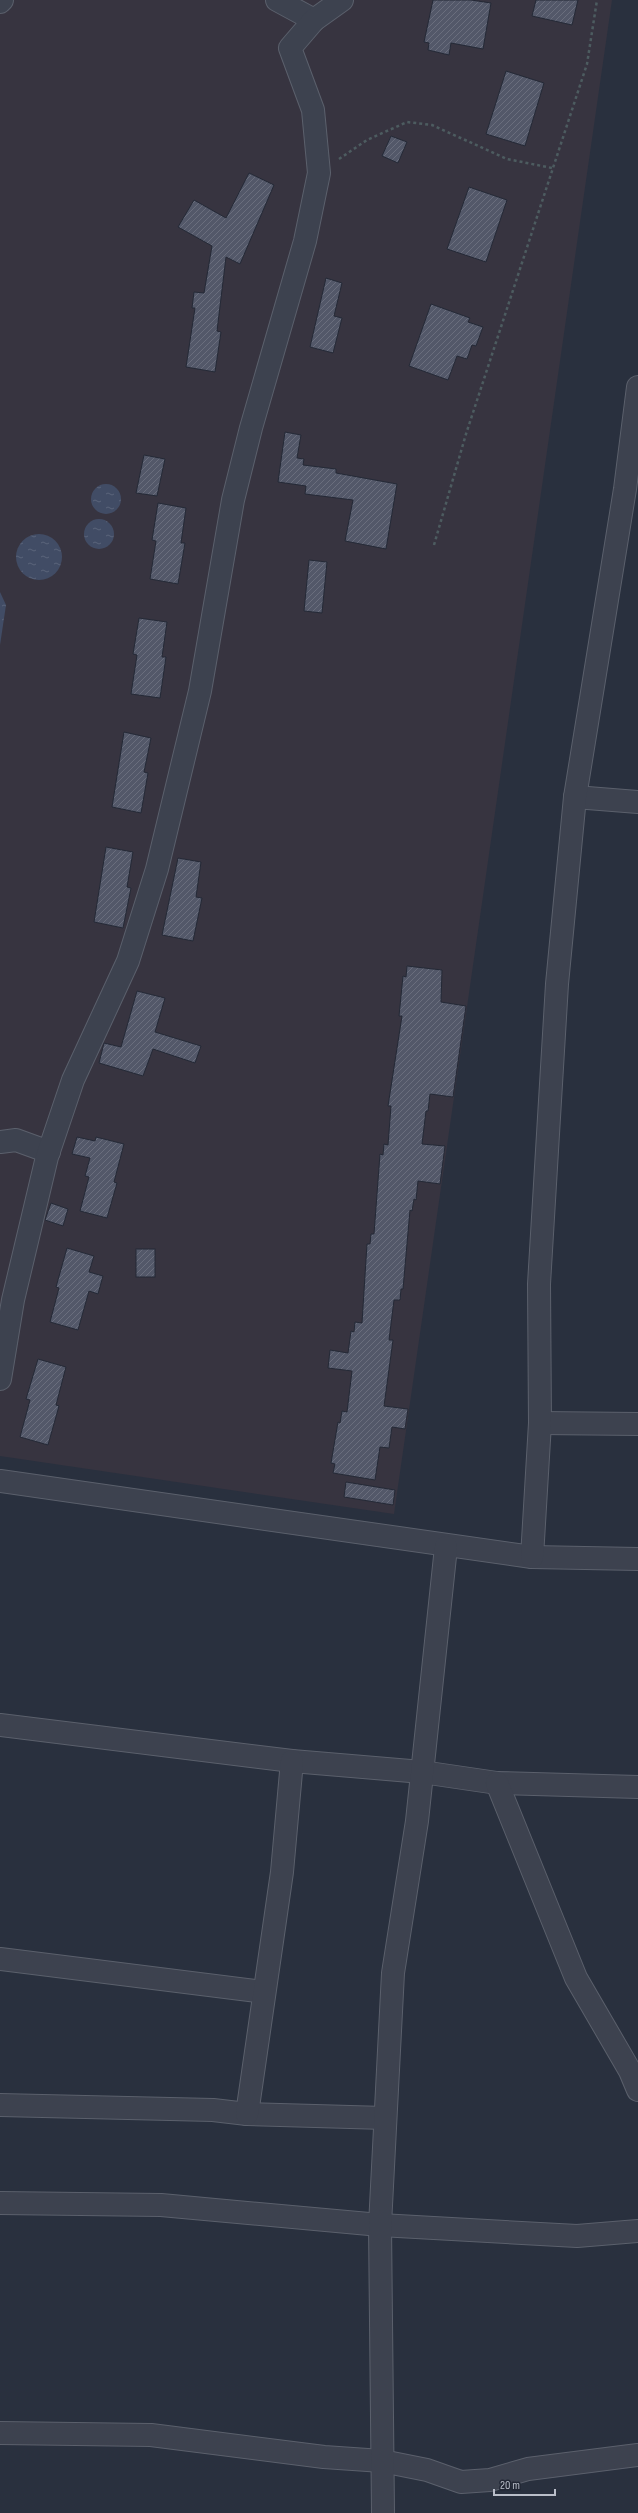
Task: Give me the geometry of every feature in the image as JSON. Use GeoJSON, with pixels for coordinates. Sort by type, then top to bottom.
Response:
{"type":"FeatureCollection","features":[{"type":"Feature","properties":{"kind":"street"},"geometry":{"type":"LineString","coordinates":[[277,0],[314,20]]}},
{"type":"Feature","properties":{"kind":"street"},"geometry":{"type":"LineString","coordinates":[[0,1379],[14,1300],[49,1152],[73,1080],[128,961],[157,869],[200,692],[233,500],[251,428],[305,241],[320,173],[313,110],[290,48],[314,20],[342,0]]}},
{"type":"Feature","properties":{"kind":"street"},"geometry":{"type":"LineString","coordinates":[[532,1557],[540,1422],[539,1284],[557,984],[576,797],[630,501],[638,387]]}},
{"type":"Feature","properties":{"kind":"street"},"geometry":{"type":"LineString","coordinates":[[576,797],[638,802]]}},
{"type":"Feature","properties":{"kind":"street"},"geometry":{"type":"LineString","coordinates":[[0,1142],[16,1140],[49,1152]]}},
{"type":"Feature","properties":{"kind":"street"},"geometry":{"type":"LineString","coordinates":[[540,1422],[638,1424]]}},
{"type":"Feature","properties":{"kind":"street"},"geometry":{"type":"LineString","coordinates":[[0,1481],[446,1546],[532,1557],[638,1559]]}},
{"type":"Feature","properties":{"kind":"street"},"geometry":{"type":"LineString","coordinates":[[383,2513],[380,2225],[392,1973],[417,1821],[446,1546]]}},
{"type":"Feature","properties":{"kind":"street"},"geometry":{"type":"LineString","coordinates":[[0,1725],[292,1760],[422,1772],[497,1784],[638,1787]]}},
{"type":"Feature","properties":{"kind":"street"},"geometry":{"type":"LineString","coordinates":[[247,2114],[282,1872],[292,1760]]}},
{"type":"Feature","properties":{"kind":"street"},"geometry":{"type":"LineString","coordinates":[[497,1784],[576,1978],[630,2071],[638,2090]]}},
{"type":"Feature","properties":{"kind":"street"},"geometry":{"type":"LineString","coordinates":[[0,1959],[264,1992]]}},
{"type":"Feature","properties":{"kind":"street"},"geometry":{"type":"LineString","coordinates":[[0,2106],[213,2110],[247,2114],[385,2118]]}},
{"type":"Feature","properties":{"kind":"street"},"geometry":{"type":"LineString","coordinates":[[0,2203],[161,2205],[380,2225],[577,2236],[638,2232]]}},
{"type":"Feature","properties":{"kind":"street"},"geometry":{"type":"LineString","coordinates":[[0,2433],[151,2435],[324,2457],[382,2461],[427,2470],[462,2482],[490,2480],[528,2469],[638,2455]]}},
{"type":"Feature","properties":{"kind":"path"},"geometry":{"type":"LineString","coordinates":[[434,545],[466,434],[587,64],[597,0]]}},
{"type":"Feature","properties":{"kind":"path"},"geometry":{"type":"LineString","coordinates":[[320,173],[367,140],[407,122],[432,125],[507,159],[552,168]]}},
{"type":"Feature","properties":{"kind":"shaded area"},"geometry":{"type":"Polygon","coordinates":[[[0,0],[612,0],[394,1514],[0,1456],[0,0]]]}},
{"type":"Feature","properties":{"kind":"water"},"geometry":{"type":"Polygon","coordinates":[[[106,484],[117,488],[121,499],[117,510],[106,514],[95,510],[91,499],[95,488],[106,484]]]}},
{"type":"Feature","properties":{"kind":"water"},"geometry":{"type":"Polygon","coordinates":[[[99,519],[110,523],[114,534],[110,545],[99,549],[88,545],[84,534],[88,523],[99,519]]]}},
{"type":"Feature","properties":{"kind":"water"},"geometry":{"type":"Polygon","coordinates":[[[35,534],[43,534],[52,538],[58,544],[62,557],[58,570],[52,576],[43,580],[35,580],[26,576],[20,570],[16,561],[16,553],[20,544],[26,538],[35,534]]]}},
{"type":"Feature","properties":{"kind":"water"},"geometry":{"type":"Polygon","coordinates":[[[0,592],[6,605],[0,645],[0,592]]]}},
{"type":"Feature","properties":{"kind":"building"},"geometry":{"type":"Polygon","coordinates":[[[433,0],[471,0],[491,3],[483,49],[451,43],[449,55],[428,50],[429,43],[424,42],[433,0]]]}},
{"type":"Feature","properties":{"kind":"building"},"geometry":{"type":"Polygon","coordinates":[[[536,0],[578,0],[572,25],[532,16],[536,0]]]}},
{"type":"Feature","properties":{"kind":"building"},"geometry":{"type":"Polygon","coordinates":[[[506,71],[544,83],[525,146],[486,134],[506,71]]]}},
{"type":"Feature","properties":{"kind":"building"},"geometry":{"type":"Polygon","coordinates":[[[391,136],[407,142],[398,163],[382,156],[391,136]]]}},
{"type":"Feature","properties":{"kind":"building"},"geometry":{"type":"Polygon","coordinates":[[[249,173],[274,185],[240,264],[226,257],[217,331],[221,332],[215,372],[186,367],[195,308],[192,308],[194,292],[204,293],[212,246],[178,227],[194,200],[226,218],[249,173]]]}},
{"type":"Feature","properties":{"kind":"building"},"geometry":{"type":"Polygon","coordinates":[[[469,187],[507,200],[486,262],[447,249],[469,187]]]}},
{"type":"Feature","properties":{"kind":"building"},"geometry":{"type":"Polygon","coordinates":[[[326,278],[342,283],[334,316],[342,318],[333,353],[310,347],[326,278]]]}},
{"type":"Feature","properties":{"kind":"building"},"geometry":{"type":"Polygon","coordinates":[[[431,304],[470,318],[468,322],[483,327],[476,346],[472,345],[467,359],[457,356],[448,380],[409,366],[431,304]]]}},
{"type":"Feature","properties":{"kind":"building"},"geometry":{"type":"Polygon","coordinates":[[[285,432],[301,435],[297,458],[304,459],[303,465],[336,469],[336,473],[397,484],[386,549],[345,541],[353,500],[305,494],[306,486],[278,482],[285,432]]]}},
{"type":"Feature","properties":{"kind":"building"},"geometry":{"type":"Polygon","coordinates":[[[144,455],[165,459],[157,496],[136,493],[144,455]]]}},
{"type":"Feature","properties":{"kind":"building"},"geometry":{"type":"Polygon","coordinates":[[[158,503],[186,508],[181,543],[185,543],[178,584],[150,579],[156,541],[152,540],[158,503]]]}},
{"type":"Feature","properties":{"kind":"building"},"geometry":{"type":"Polygon","coordinates":[[[309,560],[327,562],[322,613],[304,611],[309,560]]]}},
{"type":"Feature","properties":{"kind":"building"},"geometry":{"type":"Polygon","coordinates":[[[139,618],[167,622],[162,657],[166,657],[160,698],[131,694],[137,655],[133,654],[139,618]]]}},
{"type":"Feature","properties":{"kind":"building"},"geometry":{"type":"Polygon","coordinates":[[[124,732],[151,738],[144,772],[148,773],[141,813],[112,807],[124,732]]]}},
{"type":"Feature","properties":{"kind":"building"},"geometry":{"type":"Polygon","coordinates":[[[106,847],[133,852],[127,887],[131,888],[123,928],[94,922],[106,847]]]}},
{"type":"Feature","properties":{"kind":"building"},"geometry":{"type":"Polygon","coordinates":[[[178,858],[201,862],[196,897],[202,898],[193,941],[162,935],[178,858]]]}},
{"type":"Feature","properties":{"kind":"building"},"geometry":{"type":"Polygon","coordinates":[[[407,966],[442,970],[441,1002],[466,1006],[453,1097],[430,1094],[428,1111],[426,1111],[422,1144],[445,1146],[440,1184],[418,1181],[416,1200],[414,1199],[412,1211],[410,1210],[403,1289],[401,1289],[400,1300],[394,1300],[389,1340],[393,1340],[384,1406],[408,1409],[405,1429],[392,1427],[389,1448],[380,1447],[375,1480],[333,1473],[335,1464],[331,1463],[338,1422],[340,1423],[342,1411],[347,1412],[352,1371],[328,1368],[330,1350],[348,1353],[351,1331],[354,1332],[355,1322],[362,1323],[367,1244],[370,1244],[371,1234],[374,1234],[380,1154],[383,1155],[384,1144],[388,1145],[391,1106],[388,1106],[402,1016],[399,1016],[403,976],[406,977],[407,966]]]}},
{"type":"Feature","properties":{"kind":"building"},"geometry":{"type":"Polygon","coordinates":[[[137,991],[165,998],[155,1032],[201,1046],[195,1063],[153,1049],[143,1076],[99,1063],[104,1043],[121,1047],[137,991]]]}},
{"type":"Feature","properties":{"kind":"building"},"geometry":{"type":"Polygon","coordinates":[[[77,1137],[95,1141],[96,1137],[124,1144],[114,1182],[117,1183],[107,1218],[80,1211],[89,1177],[85,1176],[90,1158],[72,1154],[77,1137]]]}},
{"type":"Feature","properties":{"kind":"building"},"geometry":{"type":"Polygon","coordinates":[[[51,1203],[68,1209],[63,1226],[45,1220],[51,1203]]]}},
{"type":"Feature","properties":{"kind":"building"},"geometry":{"type":"Polygon","coordinates":[[[67,1248],[94,1256],[89,1272],[103,1276],[98,1294],[89,1291],[78,1330],[50,1322],[59,1288],[56,1287],[67,1248]]]}},
{"type":"Feature","properties":{"kind":"building"},"geometry":{"type":"Polygon","coordinates":[[[136,1249],[155,1249],[155,1277],[136,1277],[136,1249]]]}},
{"type":"Feature","properties":{"kind":"building"},"geometry":{"type":"Polygon","coordinates":[[[38,1359],[66,1367],[56,1405],[59,1406],[48,1445],[20,1437],[30,1400],[26,1399],[38,1359]]]}},
{"type":"Feature","properties":{"kind":"building"},"geometry":{"type":"Polygon","coordinates":[[[346,1482],[395,1490],[393,1505],[344,1497],[346,1482]]]}}]}
